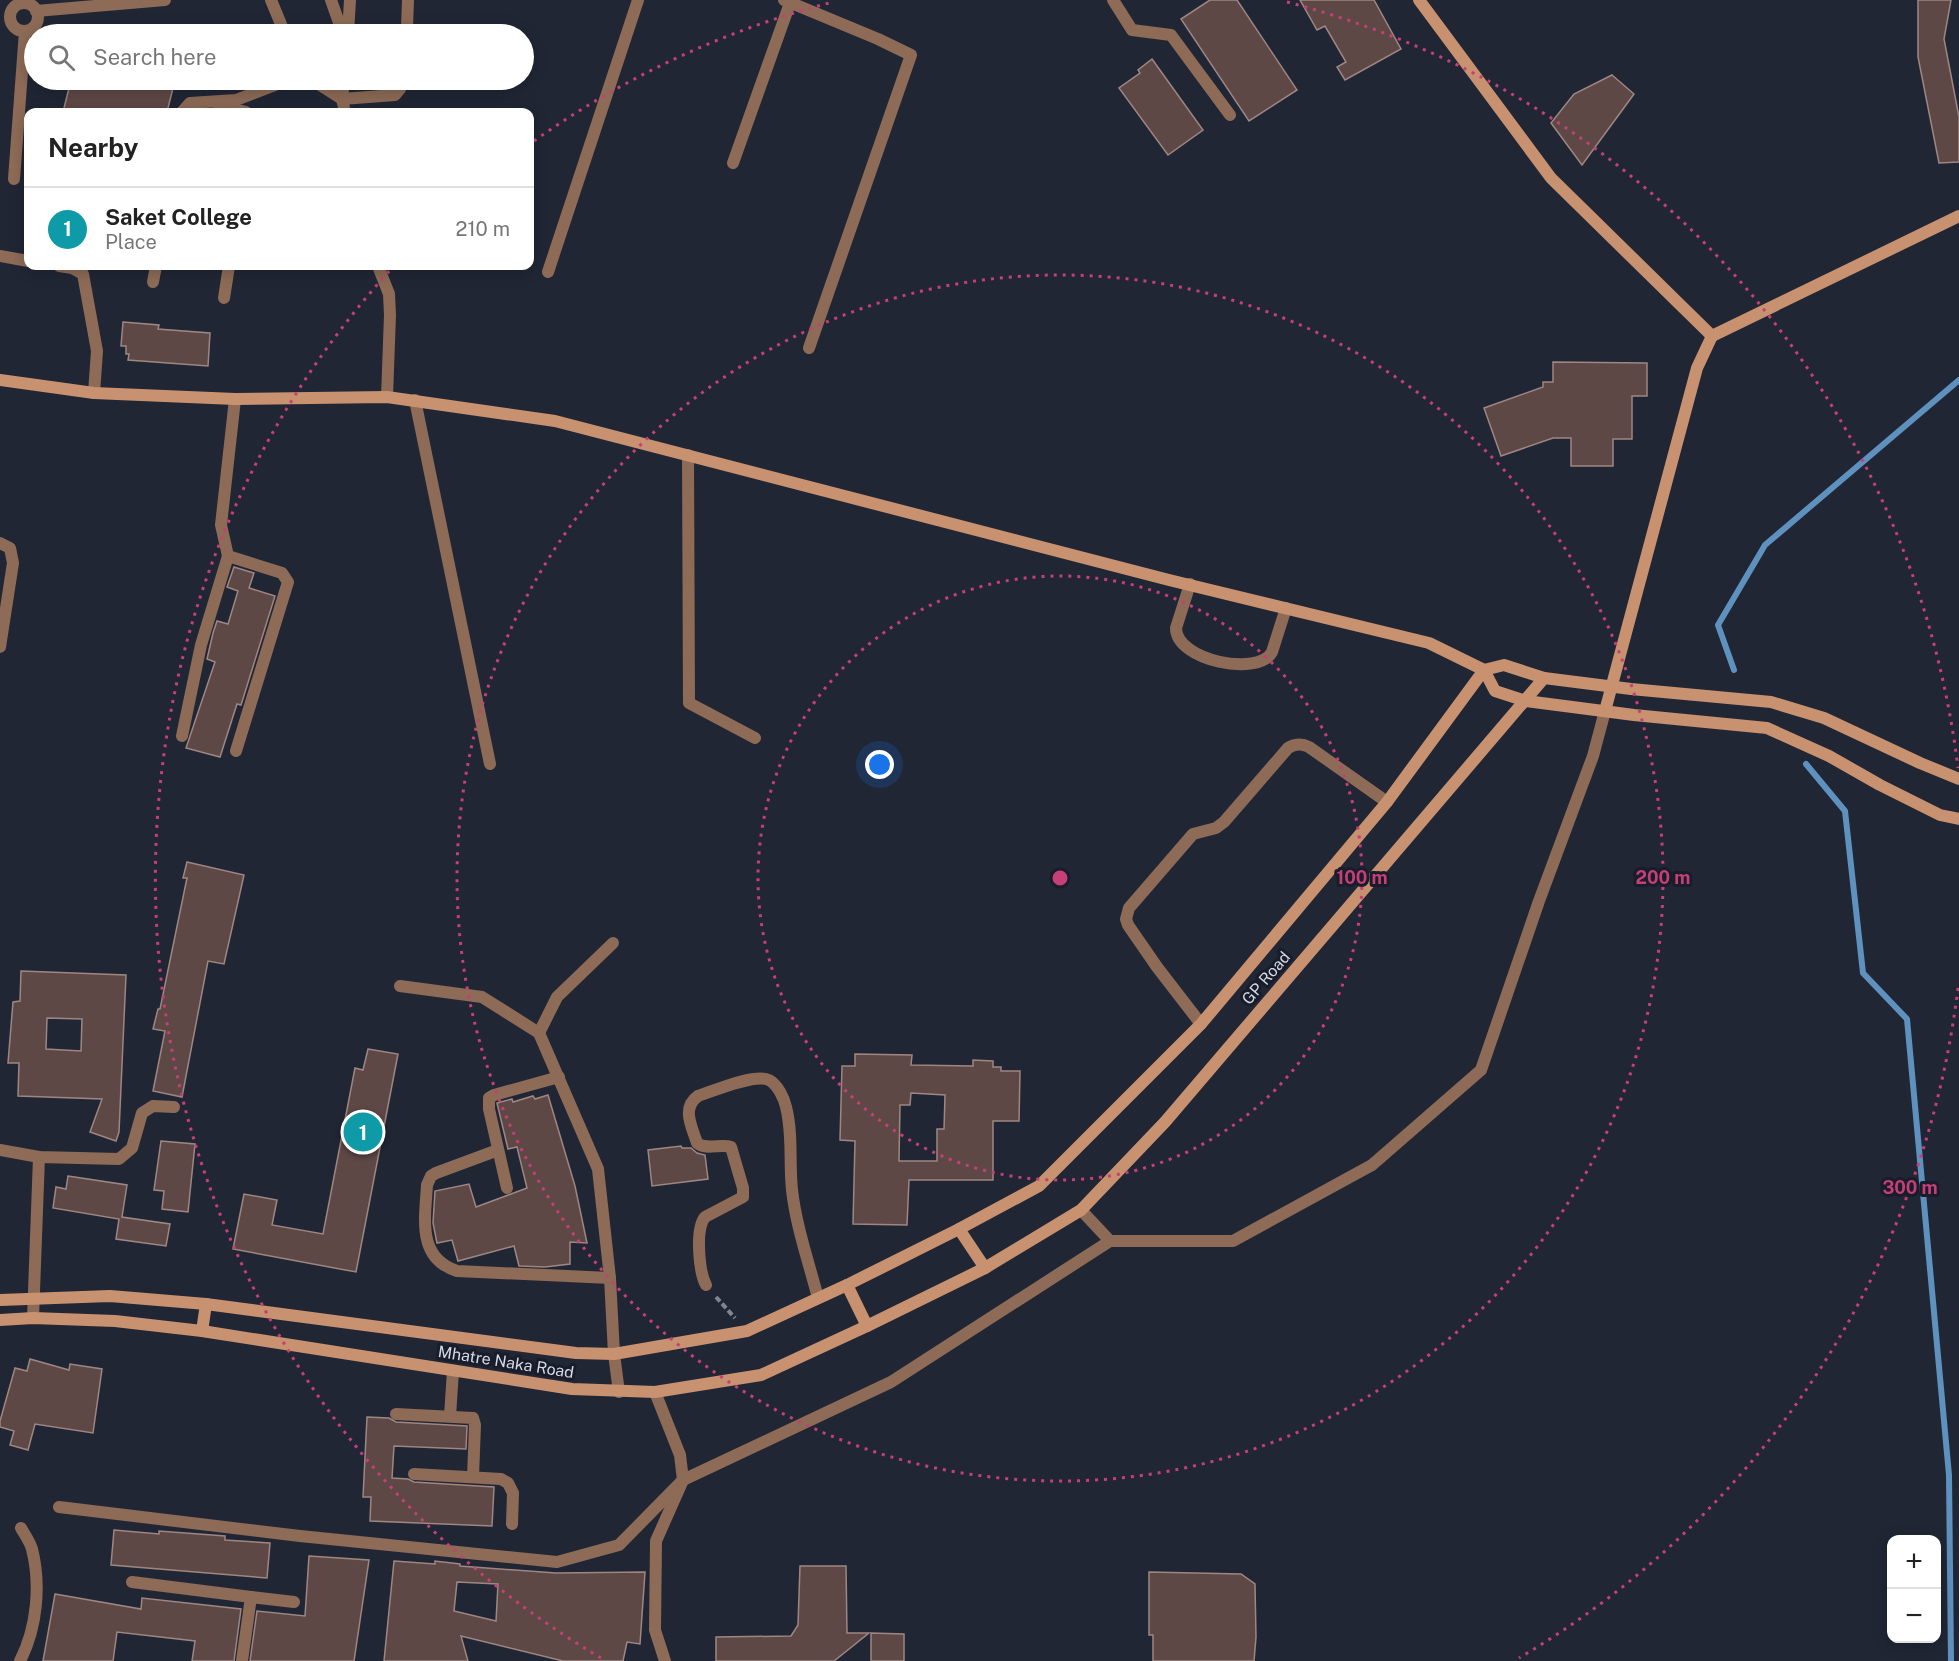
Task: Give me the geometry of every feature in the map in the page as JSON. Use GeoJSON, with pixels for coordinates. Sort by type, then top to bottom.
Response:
{"type":"FeatureCollection","features":[{"type":"Feature","properties":{"kind":"street"},"geometry":{"type":"LineString","coordinates":[[36,11],[165,0]]}},
{"type":"Feature","properties":{"kind":"street"},"geometry":{"type":"LineString","coordinates":[[271,0],[281,24]]}},
{"type":"Feature","properties":{"kind":"street"},"geometry":{"type":"LineString","coordinates":[[331,0],[341,24]]}},
{"type":"Feature","properties":{"kind":"street"},"geometry":{"type":"LineString","coordinates":[[346,24],[350,0]]}},
{"type":"Feature","properties":{"kind":"street"},"geometry":{"type":"LineString","coordinates":[[407,24],[408,0]]}},
{"type":"Feature","properties":{"kind":"street"},"geometry":{"type":"LineString","coordinates":[[548,272],[638,0]]}},
{"type":"Feature","properties":{"kind":"street"},"geometry":{"type":"LineString","coordinates":[[1113,0],[1132,30],[1171,35],[1230,115]]}},
{"type":"Feature","properties":{"kind":"street"},"geometry":{"type":"LineString","coordinates":[[1419,0],[1551,178],[1712,336]]}},
{"type":"Feature","properties":{"kind":"street"},"geometry":{"type":"LineString","coordinates":[[733,163],[787,1],[911,55],[809,348]]}},
{"type":"Feature","properties":{"kind":"street"},"geometry":{"type":"LineString","coordinates":[[24,32],[15,29],[5,17],[14,8],[24,2],[30,5],[36,11],[36,24]]}},
{"type":"Feature","properties":{"kind":"street"},"geometry":{"type":"LineString","coordinates":[[14,179],[24,45]]}},
{"type":"Feature","properties":{"kind":"street"},"geometry":{"type":"LineString","coordinates":[[186,108],[190,103],[236,100],[262,90]]}},
{"type":"Feature","properties":{"kind":"street"},"geometry":{"type":"LineString","coordinates":[[328,90],[342,99],[395,95],[399,90]]}},
{"type":"Feature","properties":{"kind":"street"},"geometry":{"type":"LineString","coordinates":[[343,90],[344,108]]}},
{"type":"Feature","properties":{"kind":"street"},"geometry":{"type":"LineString","coordinates":[[208,102],[231,108]]}},
{"type":"Feature","properties":{"kind":"street"},"geometry":{"type":"LineString","coordinates":[[59,1507],[300,1536],[557,1562],[619,1545],[683,1480],[891,1382],[1110,1241],[1233,1241],[1372,1165],[1481,1070],[1539,901],[1593,756],[1697,368],[1712,336],[1959,216]]}},
{"type":"Feature","properties":{"kind":"street"},"geometry":{"type":"LineString","coordinates":[[0,256],[24,260]]}},
{"type":"Feature","properties":{"kind":"street"},"geometry":{"type":"LineString","coordinates":[[76,270],[83,274],[97,351],[94,393]]}},
{"type":"Feature","properties":{"kind":"street"},"geometry":{"type":"LineString","coordinates":[[153,282],[155,270]]}},
{"type":"Feature","properties":{"kind":"street"},"geometry":{"type":"LineString","coordinates":[[224,298],[228,270]]}},
{"type":"Feature","properties":{"kind":"street"},"geometry":{"type":"LineString","coordinates":[[380,270],[389,294],[387,398]]}},
{"type":"Feature","properties":{"kind":"street"},"geometry":{"type":"LineString","coordinates":[[0,380],[94,393],[235,399],[387,398],[555,421],[688,454],[798,485],[1429,643],[1484,670],[1495,691],[1526,701],[1767,728],[1829,756],[1880,785],[1940,814],[1959,819]]}},
{"type":"Feature","properties":{"kind":"street"},"geometry":{"type":"LineString","coordinates":[[182,736],[201,645],[228,556],[221,525],[235,399]]}},
{"type":"Feature","properties":{"kind":"street"},"geometry":{"type":"LineString","coordinates":[[414,400],[490,764]]}},
{"type":"Feature","properties":{"kind":"street"},"geometry":{"type":"LineString","coordinates":[[688,454],[689,703],[755,738]]}},
{"type":"Feature","properties":{"kind":"street"},"geometry":{"type":"LineString","coordinates":[[0,543],[10,548],[13,563],[0,647]]}},
{"type":"Feature","properties":{"kind":"street"},"geometry":{"type":"LineString","coordinates":[[228,556],[282,573],[288,582],[236,751]]}},
{"type":"Feature","properties":{"kind":"street"},"geometry":{"type":"LineString","coordinates":[[1190,584],[1176,628],[1176,635],[1190,652],[1199,656],[1240,664],[1264,661],[1272,652],[1286,608]]}},
{"type":"Feature","properties":{"kind":"street"},"geometry":{"type":"LineString","coordinates":[[1484,670],[1504,664],[1544,678],[1611,687],[1771,702],[1824,718],[1959,779]]}},
{"type":"Feature","properties":{"kind":"street","name":"GP Road"},"geometry":{"type":"LineString","coordinates":[[960,1229],[1040,1186],[1201,1024],[1387,802],[1484,670]]}},
{"type":"Feature","properties":{"kind":"street","name":"GP Road"},"geometry":{"type":"LineString","coordinates":[[985,1268],[1081,1210],[1165,1122],[1544,678]]}},
{"type":"Feature","properties":{"kind":"street"},"geometry":{"type":"LineString","coordinates":[[1201,1024],[1157,968],[1128,925],[1127,914],[1136,900],[1193,834],[1216,828],[1224,822],[1288,748],[1294,745],[1309,747],[1387,802]]}},
{"type":"Feature","properties":{"kind":"street"},"geometry":{"type":"LineString","coordinates":[[540,1033],[557,997],[613,943]]}},
{"type":"Feature","properties":{"kind":"street"},"geometry":{"type":"LineString","coordinates":[[400,987],[482,997],[540,1033],[598,1169],[619,1392]]}},
{"type":"Feature","properties":{"kind":"street"},"geometry":{"type":"LineString","coordinates":[[507,1188],[489,1109],[489,1098],[559,1077]]}},
{"type":"Feature","properties":{"kind":"street"},"geometry":{"type":"LineString","coordinates":[[706,1285],[701,1274],[699,1234],[701,1222],[705,1217],[742,1197],[743,1188],[731,1148],[725,1145],[703,1147],[697,1143],[689,1107],[692,1100],[698,1096],[750,1079],[766,1079],[771,1081],[780,1092],[786,1106],[794,1201],[818,1298]]}},
{"type":"Feature","properties":{"kind":"street"},"geometry":{"type":"LineString","coordinates":[[0,1150],[39,1157],[119,1159],[132,1148],[142,1113],[153,1106],[174,1107]]}},
{"type":"Feature","properties":{"kind":"street"},"geometry":{"type":"LineString","coordinates":[[498,1150],[436,1173],[429,1179],[424,1231],[430,1250],[435,1257],[446,1267],[457,1271],[610,1278]]}},
{"type":"Feature","properties":{"kind":"street"},"geometry":{"type":"LineString","coordinates":[[33,1318],[39,1157]]}},
{"type":"Feature","properties":{"kind":"street"},"geometry":{"type":"LineString","coordinates":[[1081,1210],[1110,1241]]}},
{"type":"Feature","properties":{"kind":"street"},"geometry":{"type":"LineString","coordinates":[[960,1229],[985,1268]]}},
{"type":"Feature","properties":{"kind":"street","name":"Mhatre Naka Road"},"geometry":{"type":"LineString","coordinates":[[0,1300],[110,1296],[206,1304],[576,1353],[614,1354],[747,1331],[960,1229]]}},
{"type":"Feature","properties":{"kind":"street","name":"Mhatre Naka Road"},"geometry":{"type":"LineString","coordinates":[[0,1320],[33,1318],[115,1321],[202,1331],[572,1389],[655,1392],[761,1375],[985,1268]]}},
{"type":"Feature","properties":{"kind":"street"},"geometry":{"type":"LineString","coordinates":[[847,1285],[867,1326]]}},
{"type":"Feature","properties":{"kind":"street"},"geometry":{"type":"LineString","coordinates":[[202,1331],[206,1304]]}},
{"type":"Feature","properties":{"kind":"street"},"geometry":{"type":"LineString","coordinates":[[450,1416],[453,1371]]}},
{"type":"Feature","properties":{"kind":"street"},"geometry":{"type":"LineString","coordinates":[[655,1392],[680,1455],[683,1480],[656,1541],[655,1630],[665,1661]]}},
{"type":"Feature","properties":{"kind":"street"},"geometry":{"type":"LineString","coordinates":[[396,1414],[468,1417],[475,1421],[472,1477]]}},
{"type":"Feature","properties":{"kind":"street"},"geometry":{"type":"LineString","coordinates":[[414,1474],[501,1479],[508,1483],[513,1493],[512,1524]]}},
{"type":"Feature","properties":{"kind":"street"},"geometry":{"type":"LineString","coordinates":[[20,1661],[27,1647],[36,1608],[36,1572],[31,1547],[21,1528]]}},
{"type":"Feature","properties":{"kind":"street"},"geometry":{"type":"LineString","coordinates":[[132,1582],[294,1602]]}},
{"type":"Feature","properties":{"kind":"street"},"geometry":{"type":"LineString","coordinates":[[242,1661],[251,1597]]}},
{"type":"Feature","properties":{"kind":"path"},"geometry":{"type":"LineString","coordinates":[[706,1285],[747,1331]]}},
{"type":"Feature","properties":{"kind":"building"},"geometry":{"type":"Polygon","coordinates":[[[1210,0],[1237,0],[1297,90],[1249,121],[1181,19],[1210,0]]]}},
{"type":"Feature","properties":{"kind":"building"},"geometry":{"type":"Polygon","coordinates":[[[1300,0],[1374,0],[1401,49],[1345,80],[1337,67],[1346,62],[1325,26],[1317,30],[1300,0]]]}},
{"type":"Feature","properties":{"kind":"building"},"geometry":{"type":"Polygon","coordinates":[[[1918,0],[1951,0],[1944,39],[1959,117],[1959,162],[1939,163],[1918,57],[1918,0]]]}},
{"type":"Feature","properties":{"kind":"building"},"geometry":{"type":"Polygon","coordinates":[[[1152,59],[1203,130],[1168,155],[1119,88],[1140,73],[1138,70],[1152,59]]]}},
{"type":"Feature","properties":{"kind":"building"},"geometry":{"type":"Polygon","coordinates":[[[1612,75],[1634,94],[1582,165],[1551,123],[1574,94],[1612,75]]]}},
{"type":"Feature","properties":{"kind":"building"},"geometry":{"type":"Polygon","coordinates":[[[68,90],[172,90],[168,108],[64,108],[68,90]]]}},
{"type":"Feature","properties":{"kind":"building"},"geometry":{"type":"Polygon","coordinates":[[[123,322],[159,325],[158,329],[210,333],[208,366],[128,360],[129,354],[126,354],[126,346],[121,346],[123,322]]]}},
{"type":"Feature","properties":{"kind":"building"},"geometry":{"type":"Polygon","coordinates":[[[1553,362],[1647,363],[1647,396],[1632,396],[1632,439],[1613,439],[1613,466],[1571,466],[1571,438],[1553,438],[1501,456],[1484,408],[1543,387],[1543,382],[1553,382],[1553,362]]]}},
{"type":"Feature","properties":{"kind":"building"},"geometry":{"type":"Polygon","coordinates":[[[234,567],[254,573],[249,588],[275,596],[241,705],[237,704],[220,757],[186,748],[215,662],[207,659],[213,633],[217,621],[228,624],[238,591],[227,587],[234,567]]]}},
{"type":"Feature","properties":{"kind":"building"},"geometry":{"type":"Polygon","coordinates":[[[187,862],[244,875],[224,964],[208,961],[182,1097],[153,1091],[165,1031],[153,1029],[158,1009],[160,1009],[187,878],[183,878],[187,862]]]}},
{"type":"Feature","properties":{"kind":"building"},"geometry":{"type":"Polygon","coordinates":[[[21,971],[126,975],[119,1132],[116,1141],[90,1132],[102,1099],[18,1096],[19,1063],[8,1063],[13,1002],[20,1001],[21,971]],[[47,1018],[46,1049],[81,1051],[82,1019],[47,1018]]]}},
{"type":"Feature","properties":{"kind":"building"},"geometry":{"type":"Polygon","coordinates":[[[368,1049],[398,1054],[356,1272],[233,1249],[244,1194],[277,1200],[272,1225],[323,1234],[355,1068],[363,1070],[368,1049]]]}},
{"type":"Feature","properties":{"kind":"building"},"geometry":{"type":"Polygon","coordinates":[[[855,1054],[912,1055],[911,1065],[973,1066],[973,1060],[993,1061],[993,1067],[1001,1067],[1001,1071],[1020,1071],[1019,1121],[993,1121],[993,1180],[909,1180],[907,1225],[853,1224],[855,1141],[840,1140],[842,1066],[855,1066],[855,1054]],[[911,1093],[910,1105],[900,1105],[899,1161],[937,1161],[937,1129],[944,1129],[945,1095],[911,1093]]]}},
{"type":"Feature","properties":{"kind":"building"},"geometry":{"type":"Polygon","coordinates":[[[548,1095],[575,1186],[587,1243],[570,1242],[570,1264],[545,1267],[519,1266],[514,1246],[458,1261],[452,1240],[437,1243],[433,1223],[435,1191],[469,1184],[476,1207],[527,1188],[517,1147],[508,1149],[497,1103],[512,1099],[513,1102],[533,1096],[535,1099],[548,1095]]]}},
{"type":"Feature","properties":{"kind":"building"},"geometry":{"type":"Polygon","coordinates":[[[161,1141],[195,1144],[188,1212],[162,1209],[164,1191],[154,1190],[161,1141]]]}},
{"type":"Feature","properties":{"kind":"building"},"geometry":{"type":"Polygon","coordinates":[[[681,1146],[705,1155],[708,1179],[652,1186],[648,1150],[681,1146]]]}},
{"type":"Feature","properties":{"kind":"building"},"geometry":{"type":"Polygon","coordinates":[[[68,1176],[127,1185],[122,1217],[170,1224],[166,1246],[116,1239],[119,1219],[53,1208],[56,1187],[66,1189],[68,1176]]]}},
{"type":"Feature","properties":{"kind":"building"},"geometry":{"type":"Polygon","coordinates":[[[30,1359],[69,1370],[70,1364],[102,1369],[93,1433],[35,1424],[28,1450],[10,1445],[14,1431],[0,1427],[0,1421],[15,1368],[27,1371],[30,1359]]]}},
{"type":"Feature","properties":{"kind":"building"},"geometry":{"type":"Polygon","coordinates":[[[367,1417],[389,1418],[396,1422],[467,1426],[466,1449],[394,1446],[392,1478],[408,1479],[414,1482],[494,1487],[492,1526],[370,1521],[371,1497],[363,1497],[367,1417]]]}},
{"type":"Feature","properties":{"kind":"building"},"geometry":{"type":"Polygon","coordinates":[[[114,1530],[225,1536],[225,1540],[270,1543],[267,1578],[111,1565],[114,1530]]]}},
{"type":"Feature","properties":{"kind":"building"},"geometry":{"type":"Polygon","coordinates":[[[309,1556],[369,1560],[354,1661],[250,1661],[257,1611],[305,1616],[309,1556]]]}},
{"type":"Feature","properties":{"kind":"building"},"geometry":{"type":"Polygon","coordinates":[[[394,1561],[435,1564],[435,1561],[460,1564],[460,1566],[556,1573],[645,1572],[640,1644],[627,1642],[623,1661],[563,1661],[461,1636],[468,1661],[384,1661],[394,1561]],[[457,1582],[454,1611],[496,1621],[498,1584],[457,1582]]]}},
{"type":"Feature","properties":{"kind":"building"},"geometry":{"type":"Polygon","coordinates":[[[800,1566],[846,1566],[847,1633],[869,1633],[834,1661],[716,1661],[716,1637],[791,1636],[798,1625],[800,1566]]]}},
{"type":"Feature","properties":{"kind":"building"},"geometry":{"type":"Polygon","coordinates":[[[1149,1572],[1241,1574],[1255,1584],[1254,1661],[1153,1661],[1153,1635],[1149,1635],[1149,1572]]]}},
{"type":"Feature","properties":{"kind":"building"},"geometry":{"type":"Polygon","coordinates":[[[55,1594],[141,1609],[142,1598],[241,1609],[234,1661],[192,1661],[195,1641],[117,1632],[113,1661],[43,1661],[55,1594]]]}},
{"type":"Feature","properties":{"kind":"building"},"geometry":{"type":"Polygon","coordinates":[[[871,1633],[904,1634],[904,1661],[871,1661],[871,1633]]]}},
{"type":"Feature","properties":{"kind":"waterway"},"geometry":{"type":"LineString","coordinates":[[1734,670],[1718,625],[1765,545],[1959,380]]}},
{"type":"Feature","properties":{"kind":"waterway"},"geometry":{"type":"LineString","coordinates":[[1806,764],[1845,811],[1863,973],[1907,1019],[1949,1475],[1951,1661]]}},
{"type":"Feature","properties":{"kind":"place","name":"Saket College"},"geometry":{"type":"Point","coordinates":[363,1132]}}]}
